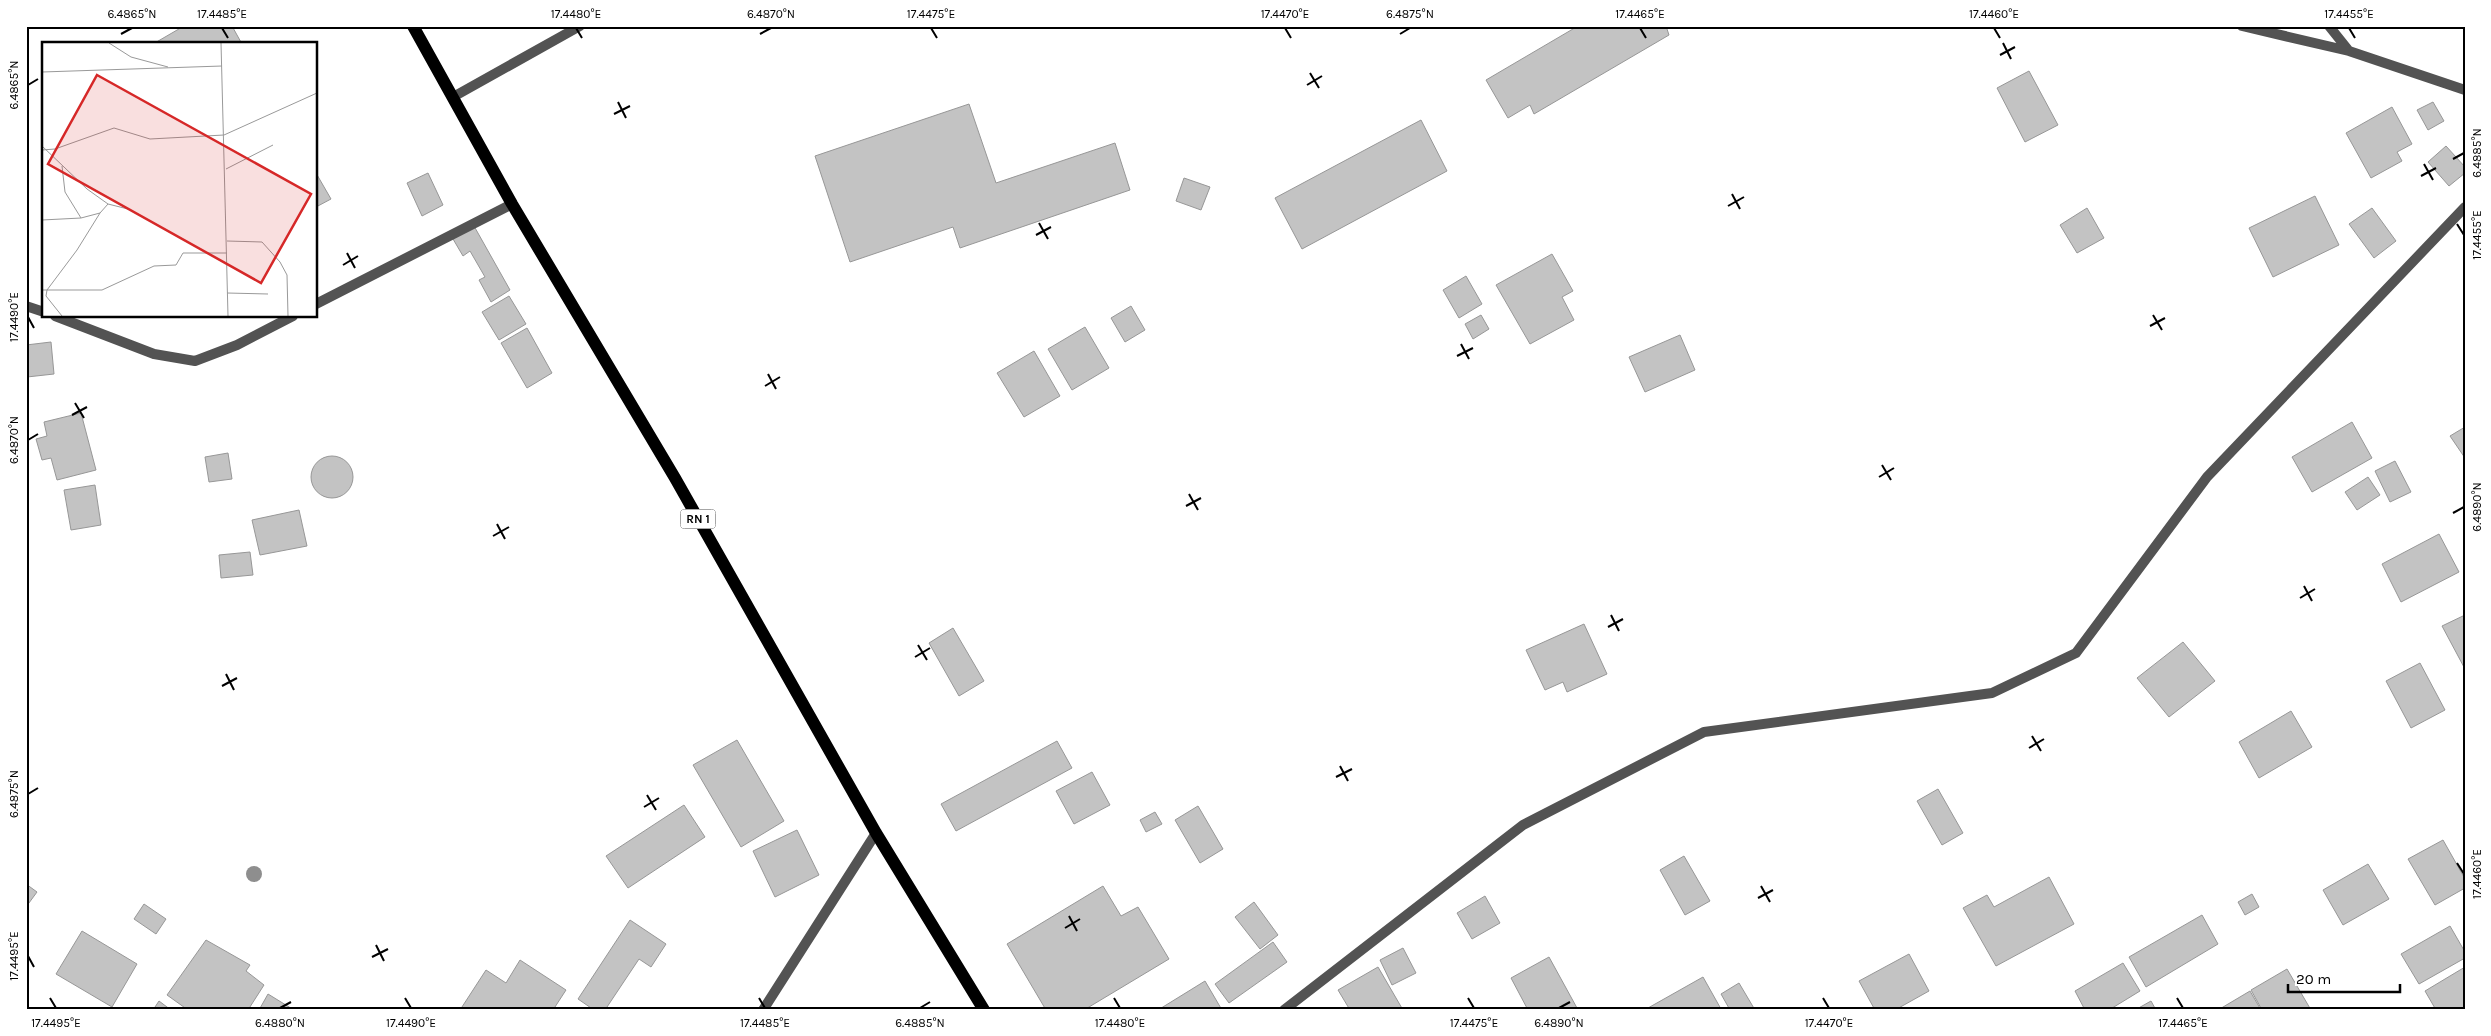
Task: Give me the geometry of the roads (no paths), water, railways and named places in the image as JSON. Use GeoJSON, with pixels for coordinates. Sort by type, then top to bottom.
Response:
{"type":"FeatureCollection","features":[{"type":"Feature","properties":{"kind":"main road","name":"RN 1"},"geometry":{"type":"LineString","coordinates":[[414,26],[512,204],[675,478],[876,832],[984,1010]]}},
{"type":"Feature","properties":{"kind":"street"},"geometry":{"type":"LineString","coordinates":[[453,97],[580,26]]}},
{"type":"Feature","properties":{"kind":"street"},"geometry":{"type":"LineString","coordinates":[[2242,26],[2350,51],[2465,90]]}},
{"type":"Feature","properties":{"kind":"street"},"geometry":{"type":"LineString","coordinates":[[2329,26],[2350,51]]}},
{"type":"Feature","properties":{"kind":"street"},"geometry":{"type":"LineString","coordinates":[[318,303],[512,204]]}},
{"type":"Feature","properties":{"kind":"street"},"geometry":{"type":"LineString","coordinates":[[1284,1010],[1523,825],[1704,732],[1992,693],[2076,653],[2207,478],[2465,207]]}},
{"type":"Feature","properties":{"kind":"street"},"geometry":{"type":"LineString","coordinates":[[26,306],[42,311]]}},
{"type":"Feature","properties":{"kind":"street"},"geometry":{"type":"LineString","coordinates":[[60,318],[154,354],[195,362],[238,345],[289,318]]}},
{"type":"Feature","properties":{"kind":"street"},"geometry":{"type":"LineString","coordinates":[[763,1010],[876,832]]}}]}
